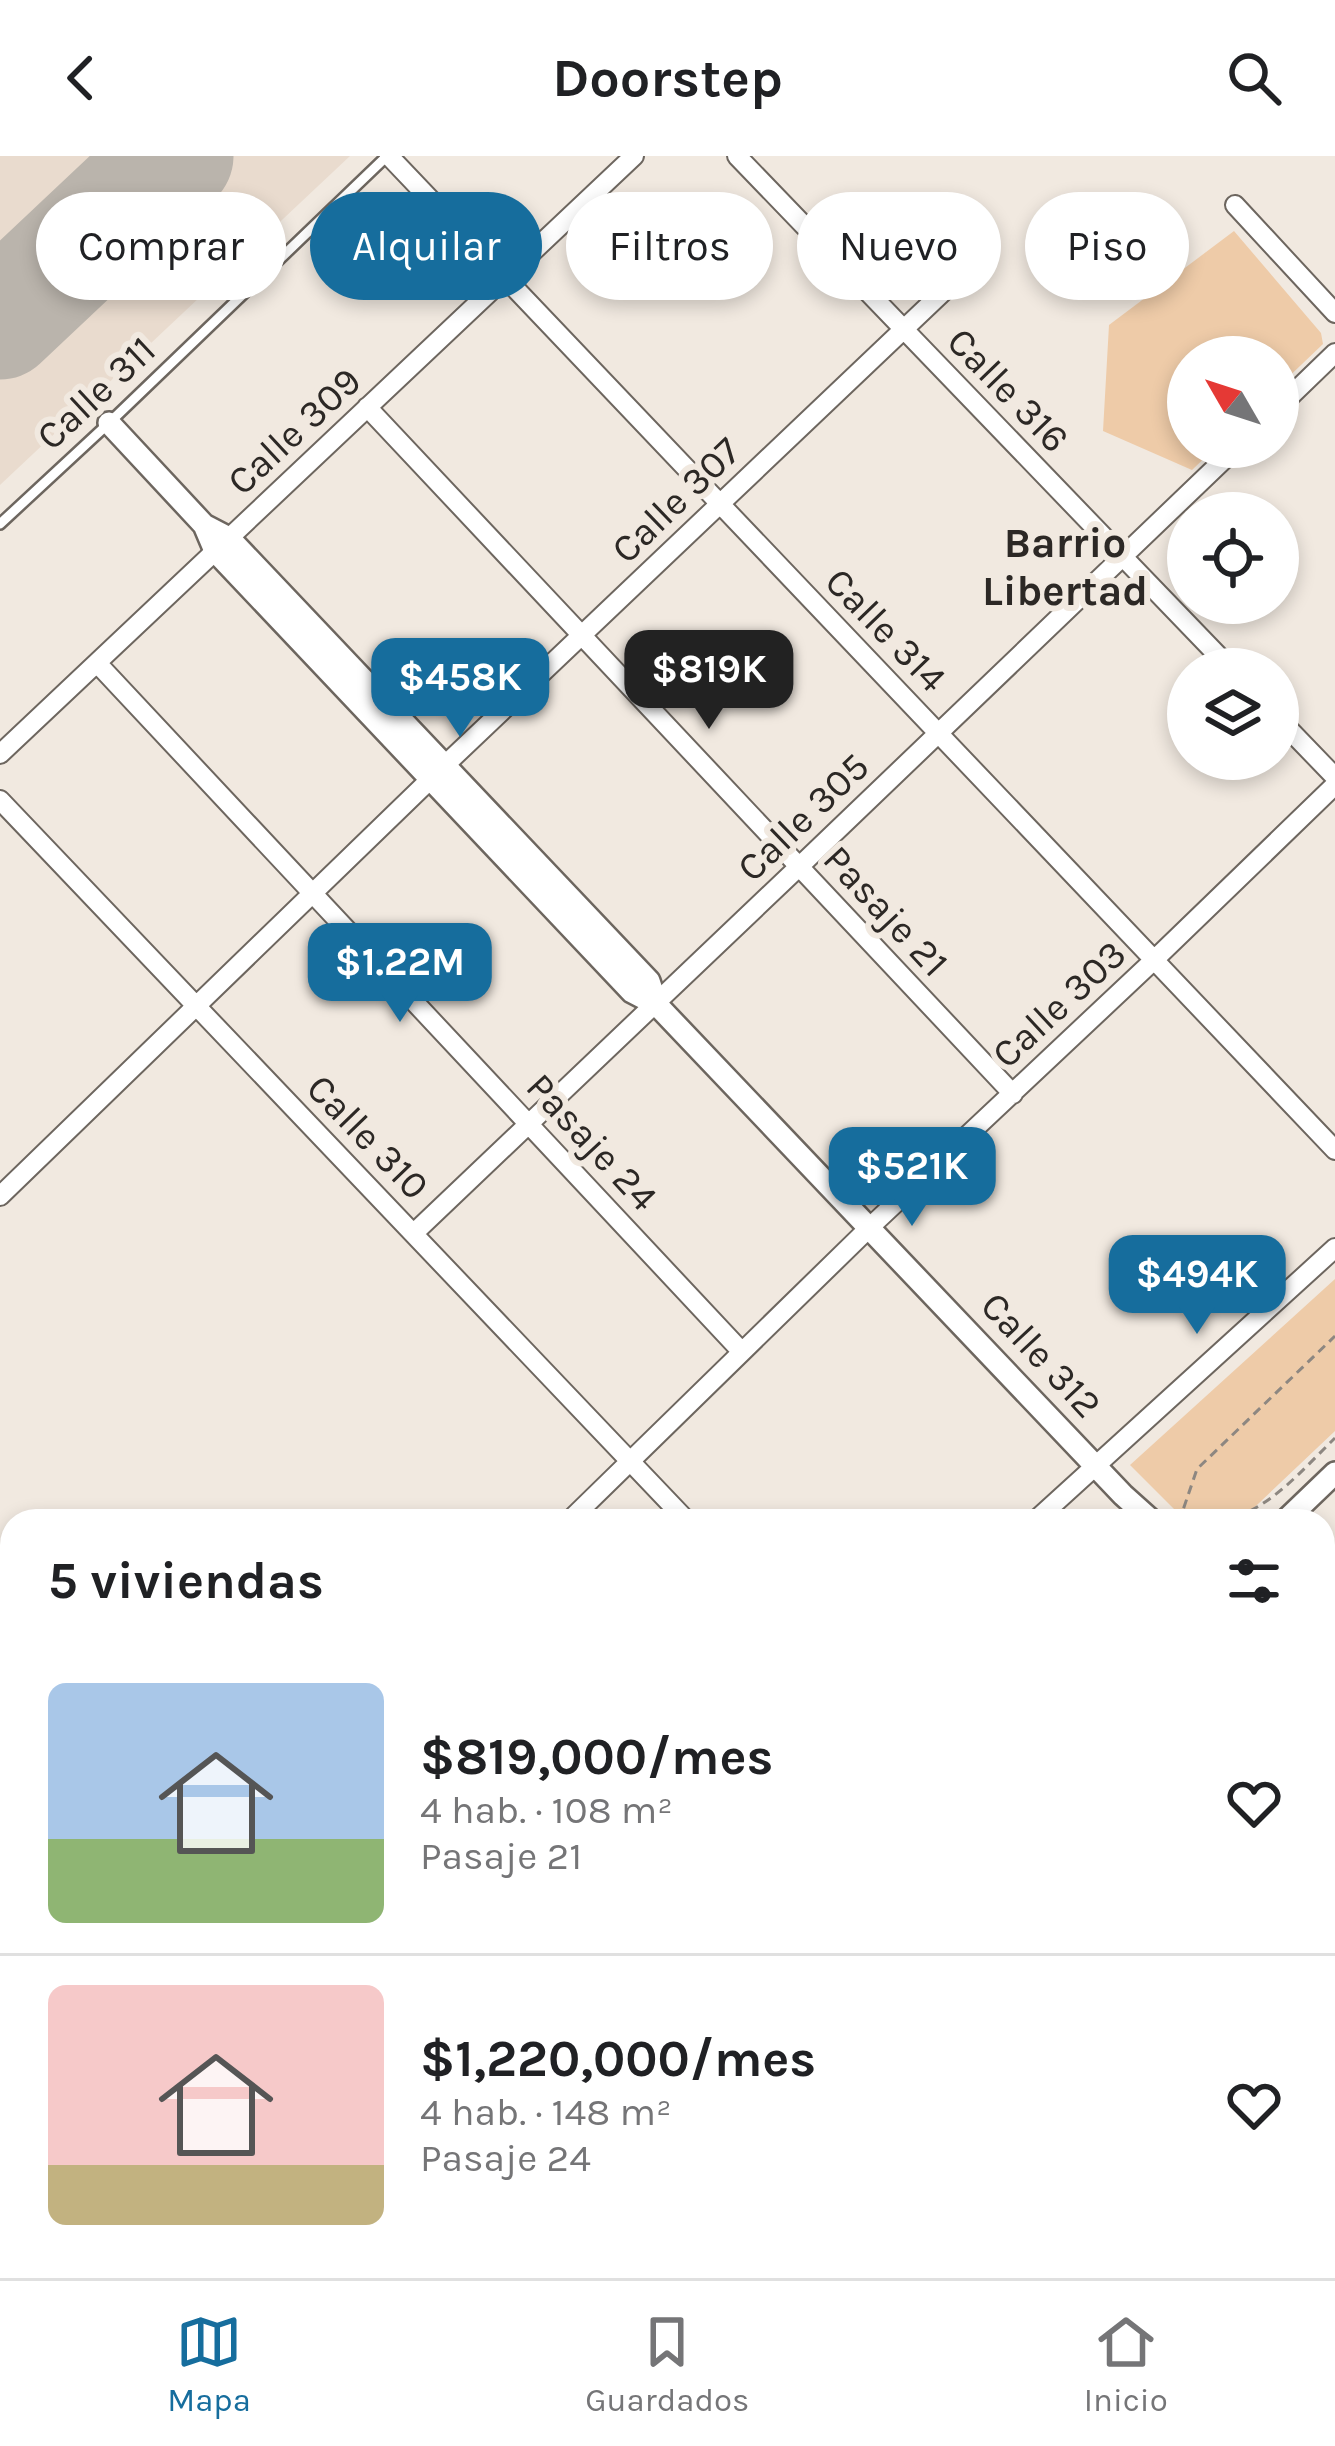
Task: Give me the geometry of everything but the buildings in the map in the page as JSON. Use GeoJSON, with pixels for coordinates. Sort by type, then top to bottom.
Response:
{"type":"FeatureCollection","features":[{"type":"Feature","properties":{"kind":"street","name":"Calle 314"},"geometry":{"type":"LineString","coordinates":[[388,156],[423,192]]}},
{"type":"Feature","properties":{"kind":"street","name":"Calle 309"},"geometry":{"type":"LineString","coordinates":[[542,244],[634,156]]}},
{"type":"Feature","properties":{"kind":"street","name":"Calle 316"},"geometry":{"type":"LineString","coordinates":[[737,156],[1211,648]]}},
{"type":"Feature","properties":{"kind":"street"},"geometry":{"type":"LineString","coordinates":[[1235,205],[1332,303]]}},
{"type":"Feature","properties":{"kind":"street","name":"Calle 309"},"geometry":{"type":"LineString","coordinates":[[0,754],[482,300]]}},
{"type":"Feature","properties":{"kind":"street","name":"Calle 314"},"geometry":{"type":"LineString","coordinates":[[527,300],[1335,1150]]}},
{"type":"Feature","properties":{"kind":"street","name":"Calle 307"},"geometry":{"type":"LineString","coordinates":[[0,1196],[437,772],[935,300]]}},
{"type":"Feature","properties":{"kind":"street"},"geometry":{"type":"LineString","coordinates":[[1299,388],[1335,353]]}},
{"type":"Feature","properties":{"kind":"street","name":"Pasaje 21"},"geometry":{"type":"LineString","coordinates":[[367,407],[1012,1094]]}},
{"type":"Feature","properties":{"kind":"street","name":"Calle 312"},"geometry":{"type":"LineString","coordinates":[[110,423],[437,772],[632,992],[657,1005],[1138,1509]]}},
{"type":"Feature","properties":{"kind":"street","name":"Calle 305"},"geometry":{"type":"LineString","coordinates":[[414,1233],[1215,468]]}},
{"type":"Feature","properties":{"kind":"street","name":"Pasaje 24"},"geometry":{"type":"LineString","coordinates":[[98,663],[742,1352]]}},
{"type":"Feature","properties":{"kind":"street"},"geometry":{"type":"LineString","coordinates":[[1299,741],[1335,781]]}},
{"type":"Feature","properties":{"kind":"street","name":"Calle 303"},"geometry":{"type":"LineString","coordinates":[[581,1509],[1335,781]]}},
{"type":"Feature","properties":{"kind":"street","name":"Calle 310"},"geometry":{"type":"LineString","coordinates":[[0,800],[675,1509]]}},
{"type":"Feature","properties":{"kind":"street"},"geometry":{"type":"LineString","coordinates":[[1049,1509],[1335,1248]]}},
{"type":"Feature","properties":{"kind":"street"},"geometry":{"type":"LineString","coordinates":[[1298,1509],[1335,1473]]}},
{"type":"Feature","properties":{"kind":"lane","name":"Calle 311"},"geometry":{"type":"LineString","coordinates":[[0,524],[388,156]]}},
{"type":"Feature","properties":{"kind":"path"},"geometry":{"type":"LineString","coordinates":[[1183,1509],[1197,1469],[1335,1336]]}},
{"type":"Feature","properties":{"kind":"path"},"geometry":{"type":"LineString","coordinates":[[1254,1509],[1335,1438]]}},
{"type":"Feature","properties":{"kind":"shaded area"},"geometry":{"type":"Polygon","coordinates":[[[0,156],[350,156],[286,216],[286,192],[36,192],[36,300],[197,300],[0,485],[0,156]]]}},
{"type":"Feature","properties":{"kind":"shaded area"},"geometry":{"type":"Polygon","coordinates":[[[1234,231],[1321,333],[1323,344],[1299,367],[1299,336],[1167,336],[1167,459],[1103,431],[1109,325],[1142,300],[1189,300],[1189,265],[1234,231]]]}},
{"type":"Feature","properties":{"kind":"shaded area"},"geometry":{"type":"Polygon","coordinates":[[[1335,1279],[1335,1431],[1253,1509],[1174,1509],[1130,1465],[1335,1279]]]}},
{"type":"Feature","properties":{"kind":"runway"},"geometry":{"type":"LineString","coordinates":[[0,321],[175,156]]}},
{"type":"Feature","properties":{"kind":"district","name":"Barrio Libertad"},"geometry":{"type":"Point","coordinates":[1065,567]}}]}
